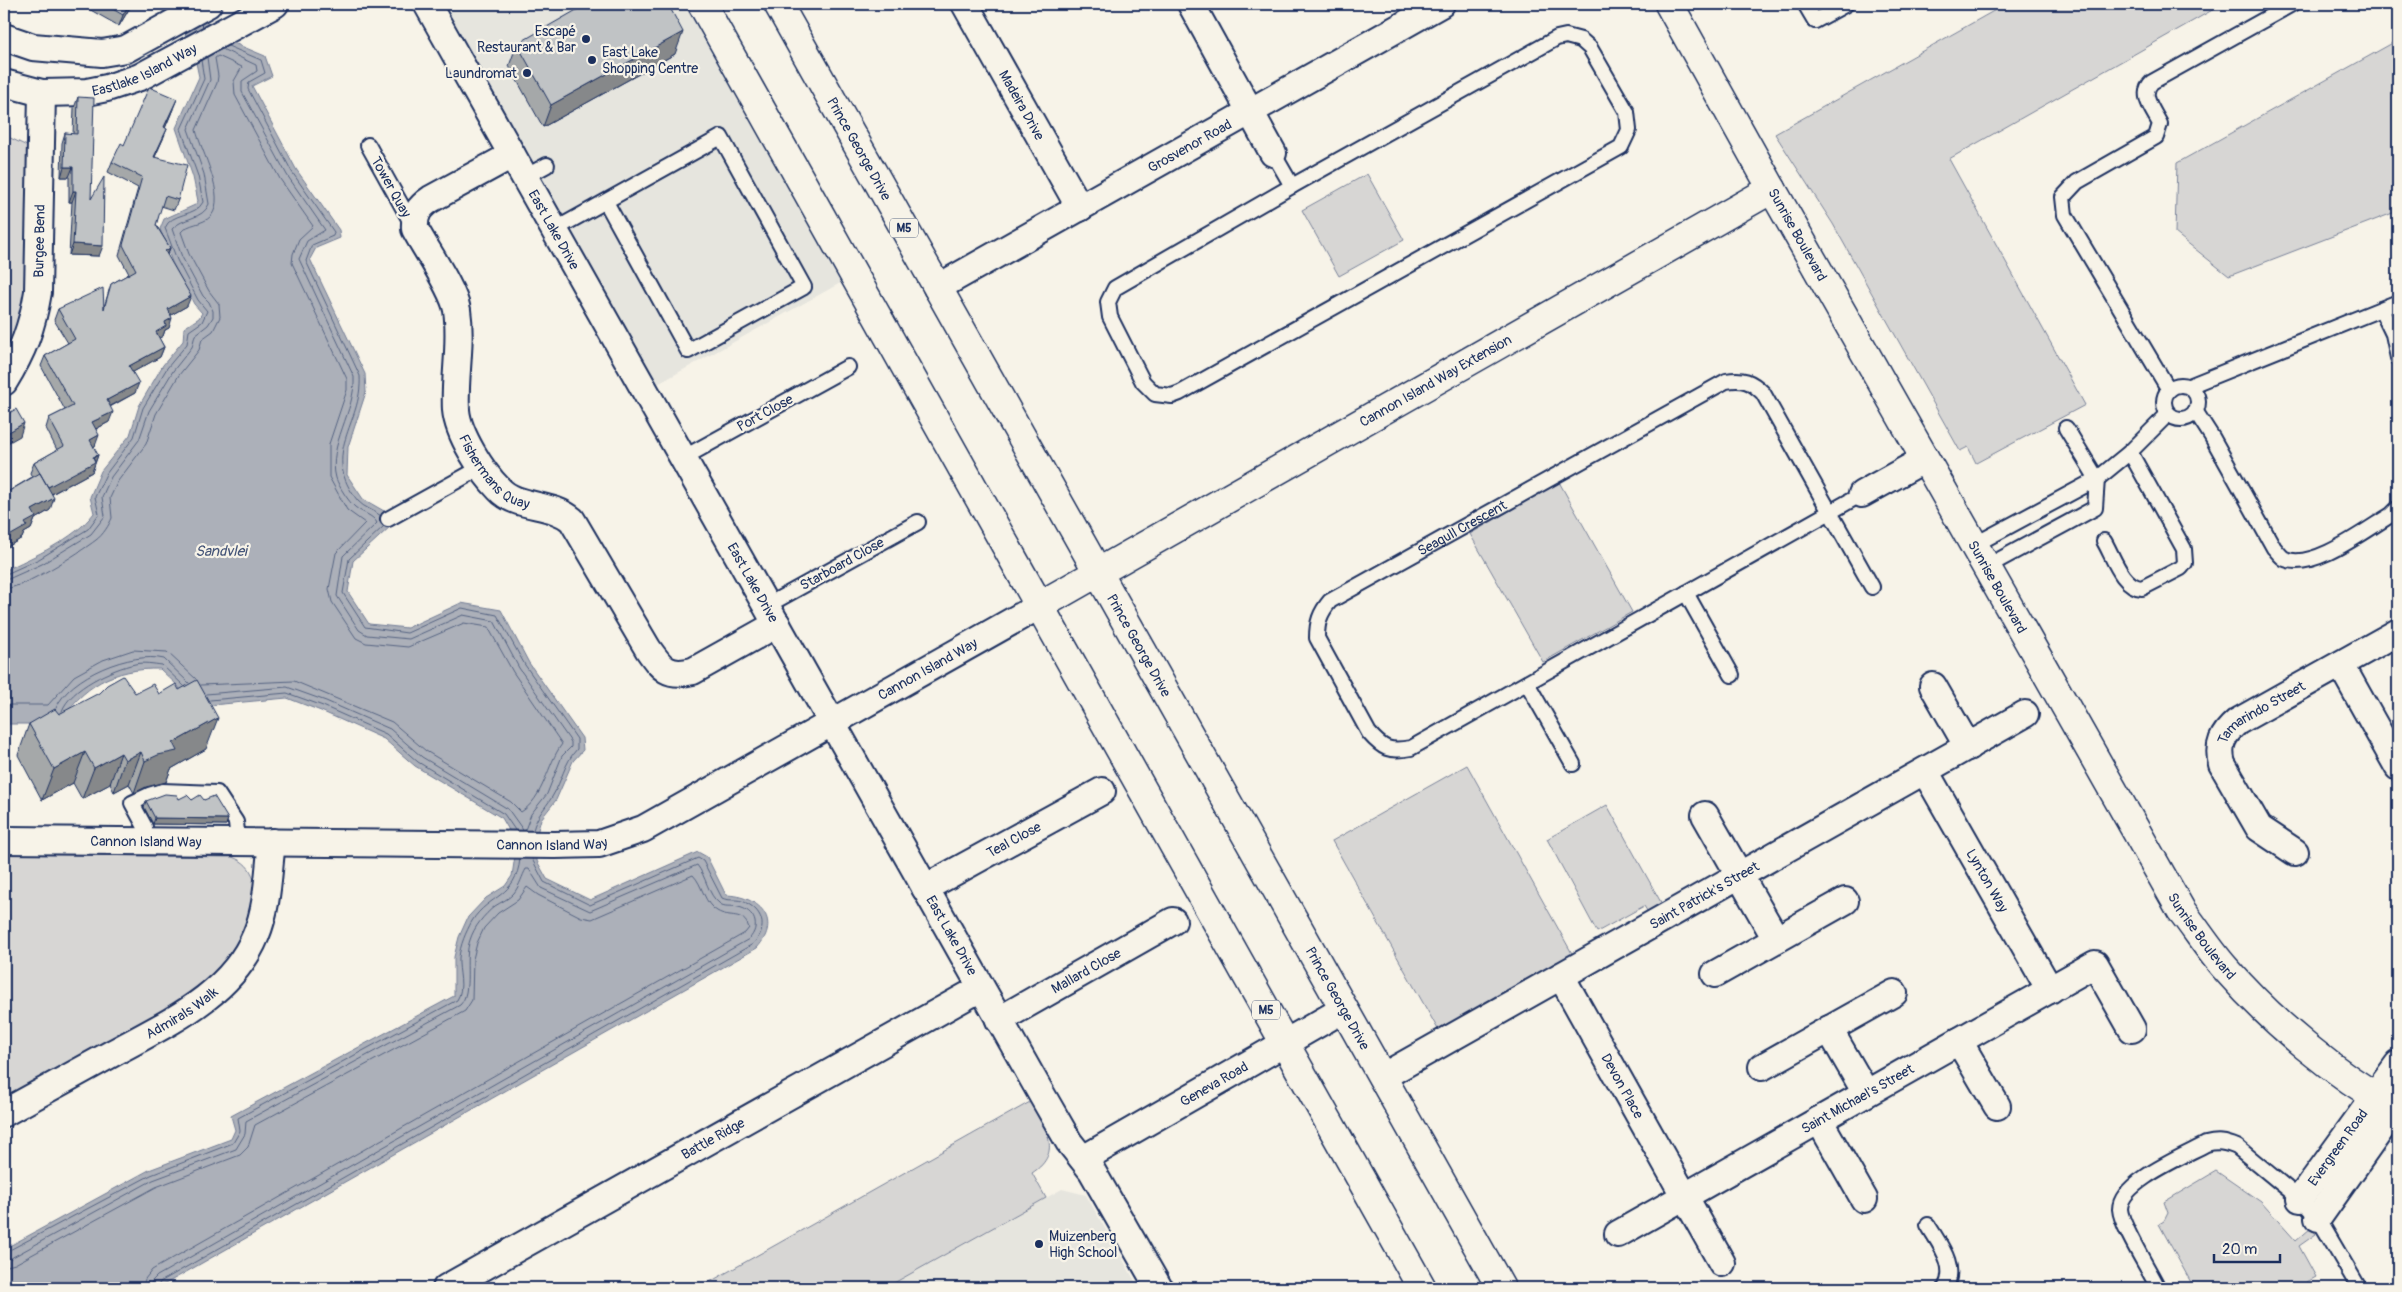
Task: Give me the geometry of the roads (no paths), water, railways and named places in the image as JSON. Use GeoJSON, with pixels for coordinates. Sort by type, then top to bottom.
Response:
{"type":"FeatureCollection","features":[{"type":"Feature","properties":{"kind":"main road","name":"M5"},"geometry":{"type":"LineString","coordinates":[[702,4],[1422,1288]]}},
{"type":"Feature","properties":{"kind":"main road","name":"Prince George Drive"},"geometry":{"type":"LineString","coordinates":[[778,4],[1502,1288]]}},
{"type":"Feature","properties":{"kind":"main road","name":"Sunrise Boulevard"},"geometry":{"type":"LineString","coordinates":[[1669,4],[2181,910],[2224,967],[2260,1006],[2309,1050],[2392,1105]]}},
{"type":"Feature","properties":{"kind":"main road","name":"Cannon Island Way Extension"},"geometry":{"type":"LineString","coordinates":[[1039,606],[1772,189]]}},
{"type":"Feature","properties":{"kind":"street","name":"East Lake Drive"},"geometry":{"type":"LineString","coordinates":[[427,4],[512,155],[536,171],[554,230],[999,1020],[1069,1142],[1083,1159],[1158,1288]]}},
{"type":"Feature","properties":{"kind":"street"},"geometry":{"type":"LineString","coordinates":[[1191,4],[1273,153]]}},
{"type":"Feature","properties":{"kind":"street","name":"Grosvenor Road"},"geometry":{"type":"LineString","coordinates":[[938,288],[1441,4]]}},
{"type":"Feature","properties":{"kind":"street"},"geometry":{"type":"LineString","coordinates":[[6,45],[102,53],[126,49],[206,5]]}},
{"type":"Feature","properties":{"kind":"street","name":"Eastlake Island Way"},"geometry":{"type":"LineString","coordinates":[[4,83],[42,93],[87,92],[107,88],[140,77],[176,59],[239,24],[268,5]]}},
{"type":"Feature","properties":{"kind":"street","name":"Madeira Drive"},"geometry":{"type":"LineString","coordinates":[[976,7],[1080,208]]}},
{"type":"Feature","properties":{"kind":"street","name":"Burgee Bend"},"geometry":{"type":"LineString","coordinates":[[4,382],[22,354],[33,318],[38,292],[42,93]]}},
{"type":"Feature","properties":{"kind":"street"},"geometry":{"type":"LineString","coordinates":[[415,229],[414,220],[421,206],[512,155]]}},
{"type":"Feature","properties":{"kind":"street","name":"Fishermans Quay"},"geometry":{"type":"LineString","coordinates":[[415,229],[452,295],[456,308],[459,330],[457,419],[462,434],[482,468],[500,490],[507,495],[558,512],[572,520],[648,649],[663,669],[671,674],[693,671],[771,615]]}},
{"type":"Feature","properties":{"kind":"street","name":"Seagull Crescent"},"geometry":{"type":"LineString","coordinates":[[1862,494],[1926,459]]}},
{"type":"Feature","properties":{"kind":"street","name":"Cannon Island Way"},"geometry":{"type":"LineString","coordinates":[[4,840],[495,845],[599,844],[622,838],[643,829],[1039,606]]}},
{"type":"Feature","properties":{"kind":"street","name":"Tamarindo Street"},"geometry":{"type":"LineString","coordinates":[[2294,852],[2259,828],[2222,764],[2219,754],[2220,743],[2226,731],[2237,722],[2398,632]]}},
{"type":"Feature","properties":{"kind":"street"},"geometry":{"type":"LineString","coordinates":[[2340,665],[2398,767]]}},
{"type":"Feature","properties":{"kind":"street"},"geometry":{"type":"LineString","coordinates":[[1933,686],[1968,747]]}},
{"type":"Feature","properties":{"kind":"street","name":"Saint Patrick's Street"},"geometry":{"type":"LineString","coordinates":[[1382,1076],[2025,714]]}},
{"type":"Feature","properties":{"kind":"street","name":"Lynton Way"},"geometry":{"type":"LineString","coordinates":[[1925,771],[2050,990]]}},
{"type":"Feature","properties":{"kind":"street","name":"Teal Close"},"geometry":{"type":"LineString","coordinates":[[925,888],[1102,791]]}},
{"type":"Feature","properties":{"kind":"street"},"geometry":{"type":"LineString","coordinates":[[1705,815],[1776,939]]}},
{"type":"Feature","properties":{"kind":"street","name":"Admirals Walk"},"geometry":{"type":"LineString","coordinates":[[4,1113],[185,1012],[223,984],[233,974],[255,937],[264,913],[272,842]]}},
{"type":"Feature","properties":{"kind":"street"},"geometry":{"type":"LineString","coordinates":[[1715,974],[1845,901]]}},
{"type":"Feature","properties":{"kind":"street","name":"Mallard Close"},"geometry":{"type":"LineString","coordinates":[[999,1020],[1173,921]]}},
{"type":"Feature","properties":{"kind":"street","name":"Saint Michael's Street"},"geometry":{"type":"LineString","coordinates":[[1618,1234],[2095,964],[2132,1029]]}},
{"type":"Feature","properties":{"kind":"street","name":"Devon Place"},"geometry":{"type":"LineString","coordinates":[[1561,976],[1722,1262]]}},
{"type":"Feature","properties":{"kind":"street","name":"Battle Ridge"},"geometry":{"type":"LineString","coordinates":[[446,1288],[981,988]]}},
{"type":"Feature","properties":{"kind":"street"},"geometry":{"type":"LineString","coordinates":[[1762,1066],[1894,993]]}},
{"type":"Feature","properties":{"kind":"street","name":"Geneva Road"},"geometry":{"type":"LineString","coordinates":[[1083,1159],[1344,1009]]}},
{"type":"Feature","properties":{"kind":"street"},"geometry":{"type":"LineString","coordinates":[[1829,1029],[1866,1093]]}},
{"type":"Feature","properties":{"kind":"street"},"geometry":{"type":"LineString","coordinates":[[1959,1041],[1997,1106]]}},
{"type":"Feature","properties":{"kind":"street"},"geometry":{"type":"LineString","coordinates":[[2392,1105],[2398,1064]]}},
{"type":"Feature","properties":{"kind":"street","name":"Evergreen Road"},"geometry":{"type":"LineString","coordinates":[[2300,1198],[2392,1105]]}},
{"type":"Feature","properties":{"kind":"street","name":"Evergreen Road"},"geometry":{"type":"LineString","coordinates":[[2318,1218],[2392,1105]]}},
{"type":"Feature","properties":{"kind":"street"},"geometry":{"type":"LineString","coordinates":[[1819,1120],[1864,1200]]}},
{"type":"Feature","properties":{"kind":"lane"},"geometry":{"type":"LineString","coordinates":[[1805,4],[1815,21],[1846,4]]}},
{"type":"Feature","properties":{"kind":"lane"},"geometry":{"type":"LineString","coordinates":[[2169,390],[2065,215],[2063,197],[2077,182],[2156,137],[2160,124],[2146,93],[2147,87],[2152,82],[2292,4]]}},
{"type":"Feature","properties":{"kind":"lane"},"geometry":{"type":"LineString","coordinates":[[1566,36],[1581,40],[1590,48],[1627,112],[1629,121],[1626,139],[1620,146],[1197,384],[1172,396],[1156,394],[1148,390],[1110,317],[1107,309],[1110,294],[1121,283],[1292,186],[1557,38],[1566,36]]}},
{"type":"Feature","properties":{"kind":"lane"},"geometry":{"type":"LineString","coordinates":[[554,230],[721,138],[804,287],[688,350],[606,202]]}},
{"type":"Feature","properties":{"kind":"lane","name":"Tower Quay"},"geometry":{"type":"LineString","coordinates":[[368,145],[415,229]]}},
{"type":"Feature","properties":{"kind":"lane"},"geometry":{"type":"LineString","coordinates":[[1273,153],[1292,186]]}},
{"type":"Feature","properties":{"kind":"lane"},"geometry":{"type":"LineString","coordinates":[[2196,412],[2182,420],[2172,418],[2168,414],[2164,399],[2169,390],[2178,385],[2189,386],[2398,302]]}},
{"type":"Feature","properties":{"kind":"lane"},"geometry":{"type":"LineString","coordinates":[[2381,309],[2393,334],[2398,358]]}},
{"type":"Feature","properties":{"kind":"lane","name":"Port Close"},"geometry":{"type":"LineString","coordinates":[[683,458],[848,367]]}},
{"type":"Feature","properties":{"kind":"lane","name":"Seagull Crescent"},"geometry":{"type":"LineString","coordinates":[[1862,494],[1830,512],[1686,594],[1411,748],[1393,751],[1379,744],[1369,733],[1317,638],[1317,625],[1322,610],[1330,601],[1726,381],[1740,378],[1752,382],[1763,393],[1830,512],[1872,587]]}},
{"type":"Feature","properties":{"kind":"lane"},"geometry":{"type":"LineString","coordinates":[[2189,386],[2198,400],[2196,412],[2274,548],[2284,558],[2300,562],[2315,559],[2391,515],[2398,508]]}},
{"type":"Feature","properties":{"kind":"lane"},"geometry":{"type":"LineString","coordinates":[[1980,556],[2097,479],[2130,452],[2168,414]]}},
{"type":"Feature","properties":{"kind":"lane"},"geometry":{"type":"LineString","coordinates":[[1980,556],[2095,508],[2097,479],[2066,428]]}},
{"type":"Feature","properties":{"kind":"lane"},"geometry":{"type":"LineString","coordinates":[[2104,541],[2125,578],[2135,588],[2142,588],[2181,568],[2185,562],[2184,549],[2130,452]]}},
{"type":"Feature","properties":{"kind":"lane"},"geometry":{"type":"LineString","coordinates":[[388,519],[482,468]]}},
{"type":"Feature","properties":{"kind":"lane","name":"Starboard Close"},"geometry":{"type":"LineString","coordinates":[[771,615],[918,522]]}},
{"type":"Feature","properties":{"kind":"lane"},"geometry":{"type":"LineString","coordinates":[[1686,594],[1732,675]]}},
{"type":"Feature","properties":{"kind":"lane"},"geometry":{"type":"LineString","coordinates":[[1527,683],[1573,764]]}},
{"type":"Feature","properties":{"kind":"lane"},"geometry":{"type":"LineString","coordinates":[[144,841],[145,826],[132,803],[149,794],[162,791],[217,793],[236,822],[238,842]]}},
{"type":"Feature","properties":{"kind":"lane"},"geometry":{"type":"LineString","coordinates":[[2158,1288],[2125,1224],[2120,1209],[2124,1195],[2133,1185],[2206,1144],[2216,1141],[2226,1142],[2237,1147],[2300,1198],[2318,1218],[2360,1288]]}},
{"type":"Feature","properties":{"kind":"lane"},"geometry":{"type":"LineString","coordinates":[[1928,1225],[1947,1258],[1950,1269],[1949,1281],[1945,1288]]}},
{"type":"Feature","properties":{"kind":"water","name":"Sandvlei"},"geometry":{"type":"Polygon","coordinates":[[[154,4],[194,4],[203,21],[214,24],[229,41],[265,56],[272,76],[252,86],[296,169],[339,230],[340,238],[316,248],[310,259],[365,374],[366,392],[348,447],[347,475],[363,499],[384,511],[392,525],[353,561],[348,592],[369,624],[407,628],[461,603],[501,610],[529,663],[582,738],[583,750],[573,761],[556,800],[541,819],[536,837],[537,861],[547,879],[590,900],[698,852],[707,857],[726,895],[738,896],[757,905],[767,919],[768,928],[757,948],[158,1288],[4,1288],[4,1249],[149,1170],[231,1139],[235,1130],[231,1116],[454,996],[454,957],[459,937],[468,917],[486,898],[505,886],[512,876],[516,849],[514,839],[502,818],[415,766],[384,739],[287,698],[201,706],[187,700],[178,686],[160,669],[143,670],[114,676],[101,682],[78,699],[58,724],[4,724],[4,571],[65,539],[86,523],[94,513],[90,497],[101,471],[130,435],[139,406],[163,365],[183,341],[184,328],[199,318],[202,313],[194,304],[172,262],[160,229],[164,219],[195,205],[198,201],[193,177],[176,128],[199,77],[195,58],[186,35],[169,16],[154,4]]]}},
{"type":"Feature","properties":{"kind":"place","name":"Escapé Restaurant & Bar"},"geometry":{"type":"Point","coordinates":[586,39]}},
{"type":"Feature","properties":{"kind":"place","name":"East Lake Shopping Centre"},"geometry":{"type":"Point","coordinates":[592,60]}},
{"type":"Feature","properties":{"kind":"place","name":"Laundromat"},"geometry":{"type":"Point","coordinates":[527,73]}},
{"type":"Feature","properties":{"kind":"place","name":"Muizenberg High School"},"geometry":{"type":"Point","coordinates":[1039,1244]}}]}
